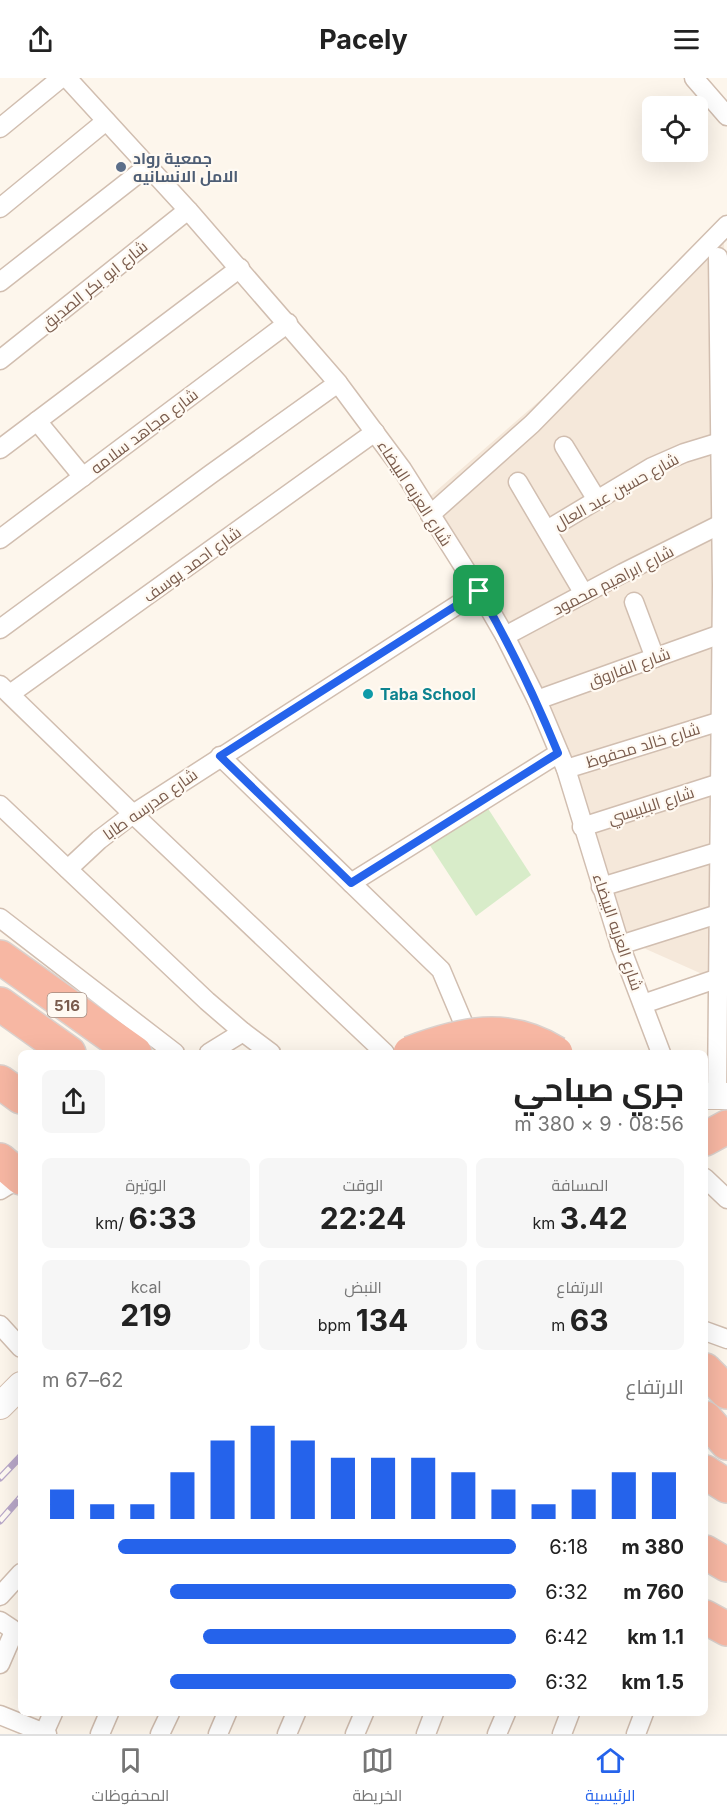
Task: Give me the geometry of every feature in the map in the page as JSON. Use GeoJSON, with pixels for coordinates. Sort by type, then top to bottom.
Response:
{"type":"FeatureCollection","features":[{"type":"Feature","properties":{"kind":"highway","name":"516"},"geometry":{"type":"LineString","coordinates":[[0,957],[131,1050]]}},
{"type":"Feature","properties":{"kind":"highway","name":"516"},"geometry":{"type":"LineString","coordinates":[[0,1004],[65,1050]]}},
{"type":"Feature","properties":{"kind":"highway"},"geometry":{"type":"LineString","coordinates":[[419,1050],[450,1039],[478,1034],[515,1037],[550,1050]]}},
{"type":"Feature","properties":{"kind":"highway"},"geometry":{"type":"LineString","coordinates":[[0,1082],[18,1095]]}},
{"type":"Feature","properties":{"kind":"highway"},"geometry":{"type":"LineString","coordinates":[[708,1137],[727,1127]]}},
{"type":"Feature","properties":{"kind":"highway"},"geometry":{"type":"LineString","coordinates":[[0,1160],[18,1175]]}},
{"type":"Feature","properties":{"kind":"highway"},"geometry":{"type":"LineString","coordinates":[[708,1373],[727,1392]]}},
{"type":"Feature","properties":{"kind":"highway"},"geometry":{"type":"LineString","coordinates":[[708,1421],[727,1443]]}},
{"type":"Feature","properties":{"kind":"highway"},"geometry":{"type":"LineString","coordinates":[[708,1431],[727,1443]]}},
{"type":"Feature","properties":{"kind":"highway"},"geometry":{"type":"LineString","coordinates":[[708,1474],[727,1486]]}},
{"type":"Feature","properties":{"kind":"highway"},"geometry":{"type":"LineString","coordinates":[[708,1554],[727,1566]]}},
{"type":"Feature","properties":{"kind":"highway"},"geometry":{"type":"LineString","coordinates":[[708,1619],[727,1629]]}},
{"type":"Feature","properties":{"kind":"main road"},"geometry":{"type":"LineString","coordinates":[[0,1406],[18,1388]]}},
{"type":"Feature","properties":{"kind":"street"},"geometry":{"type":"LineString","coordinates":[[0,128],[61,78]]}},
{"type":"Feature","properties":{"kind":"street","name":"شارع العزبه البيضاء"},"geometry":{"type":"LineString","coordinates":[[67,78],[240,268],[338,383],[402,469],[479,591],[506,636],[537,700],[562,761],[620,945],[660,1050]]}},
{"type":"Feature","properties":{"kind":"street"},"geometry":{"type":"LineString","coordinates":[[694,78],[727,116]]}},
{"type":"Feature","properties":{"kind":"street"},"geometry":{"type":"LineString","coordinates":[[0,208],[106,121]]}},
{"type":"Feature","properties":{"kind":"street"},"geometry":{"type":"LineString","coordinates":[[0,282],[148,166]]}},
{"type":"Feature","properties":{"kind":"street","name":"شارع ابو بكر الصديق"},"geometry":{"type":"LineString","coordinates":[[0,360],[188,210]]}},
{"type":"Feature","properties":{"kind":"street"},"geometry":{"type":"LineString","coordinates":[[430,514],[532,424],[727,225]]}},
{"type":"Feature","properties":{"kind":"street"},"geometry":{"type":"LineString","coordinates":[[718,257],[724,584],[721,634],[722,776],[718,914],[723,1011],[719,1086]]}},
{"type":"Feature","properties":{"kind":"street"},"geometry":{"type":"LineString","coordinates":[[0,449],[240,268]]}},
{"type":"Feature","properties":{"kind":"street","name":"شارع مجاهد سلامه"},"geometry":{"type":"LineString","coordinates":[[0,539],[288,323]]}},
{"type":"Feature","properties":{"kind":"street"},"geometry":{"type":"LineString","coordinates":[[0,629],[338,383]]}},
{"type":"Feature","properties":{"kind":"street"},"geometry":{"type":"LineString","coordinates":[[37,421],[82,477]]}},
{"type":"Feature","properties":{"kind":"street","name":"شارع احمد يوسف"},"geometry":{"type":"LineString","coordinates":[[5,690],[375,432]]}},
{"type":"Feature","properties":{"kind":"street","name":"شارع حسين عبد العال"},"geometry":{"type":"LineString","coordinates":[[546,530],[666,460],[720,442]]}},
{"type":"Feature","properties":{"kind":"street"},"geometry":{"type":"LineString","coordinates":[[564,446],[597,500]]}},
{"type":"Feature","properties":{"kind":"street"},"geometry":{"type":"LineString","coordinates":[[518,482],[584,594]]}},
{"type":"Feature","properties":{"kind":"street","name":"شارع ابراهيم محمود"},"geometry":{"type":"LineString","coordinates":[[506,636],[722,524]]}},
{"type":"Feature","properties":{"kind":"street","name":"شارع مدرسه طابا"},"geometry":{"type":"LineString","coordinates":[[68,869],[99,840],[133,814],[479,591]]}},
{"type":"Feature","properties":{"kind":"street"},"geometry":{"type":"LineString","coordinates":[[634,602],[655,658]]}},
{"type":"Feature","properties":{"kind":"street","name":"شارع الفاروق"},"geometry":{"type":"LineString","coordinates":[[537,700],[721,634]]}},
{"type":"Feature","properties":{"kind":"street"},"geometry":{"type":"LineString","coordinates":[[5,690],[383,1050]]}},
{"type":"Feature","properties":{"kind":"street","name":"شارع خالد محفوظ"},"geometry":{"type":"LineString","coordinates":[[351,883],[562,761],[721,722]]}},
{"type":"Feature","properties":{"kind":"street"},"geometry":{"type":"LineString","coordinates":[[220,756],[441,970],[475,1050]]}},
{"type":"Feature","properties":{"kind":"street","name":"شارع البلبيسي"},"geometry":{"type":"LineString","coordinates":[[582,827],[722,776]]}},
{"type":"Feature","properties":{"kind":"street"},"geometry":{"type":"LineString","coordinates":[[0,805],[207,1002],[267,1050]]}},
{"type":"Feature","properties":{"kind":"street"},"geometry":{"type":"LineString","coordinates":[[601,887],[720,851]]}},
{"type":"Feature","properties":{"kind":"street"},"geometry":{"type":"LineString","coordinates":[[620,945],[718,914]]}},
{"type":"Feature","properties":{"kind":"street"},"geometry":{"type":"LineString","coordinates":[[0,918],[171,1050]]}},
{"type":"Feature","properties":{"kind":"street"},"geometry":{"type":"LineString","coordinates":[[643,1004],[721,975]]}},
{"type":"Feature","properties":{"kind":"street"},"geometry":{"type":"LineString","coordinates":[[214,1050],[243,1032]]}},
{"type":"Feature","properties":{"kind":"street"},"geometry":{"type":"LineString","coordinates":[[0,1190],[18,1180]]}},
{"type":"Feature","properties":{"kind":"street"},"geometry":{"type":"LineString","coordinates":[[708,1181],[727,1199]]}},
{"type":"Feature","properties":{"kind":"street"},"geometry":{"type":"LineString","coordinates":[[0,1325],[18,1345]]}},
{"type":"Feature","properties":{"kind":"street"},"geometry":{"type":"LineString","coordinates":[[708,1332],[727,1339]]}},
{"type":"Feature","properties":{"kind":"street"},"geometry":{"type":"LineString","coordinates":[[0,1596],[18,1576]]}},
{"type":"Feature","properties":{"kind":"street"},"geometry":{"type":"LineString","coordinates":[[0,1664],[11,1629]]}},
{"type":"Feature","properties":{"kind":"street"},"geometry":{"type":"LineString","coordinates":[[708,1635],[727,1646]]}},
{"type":"Feature","properties":{"kind":"street"},"geometry":{"type":"LineString","coordinates":[[0,1715],[46,1733],[52,1716]]}},
{"type":"Feature","properties":{"kind":"street"},"geometry":{"type":"LineString","coordinates":[[100,1734],[108,1716]]}},
{"type":"Feature","properties":{"kind":"street"},"geometry":{"type":"LineString","coordinates":[[160,1734],[169,1716]]}},
{"type":"Feature","properties":{"kind":"street"},"geometry":{"type":"LineString","coordinates":[[218,1734],[226,1716]]}},
{"type":"Feature","properties":{"kind":"street"},"geometry":{"type":"LineString","coordinates":[[287,1734],[295,1716]]}},
{"type":"Feature","properties":{"kind":"street"},"geometry":{"type":"LineString","coordinates":[[355,1734],[363,1716]]}},
{"type":"Feature","properties":{"kind":"street"},"geometry":{"type":"LineString","coordinates":[[426,1734],[433,1716]]}},
{"type":"Feature","properties":{"kind":"street"},"geometry":{"type":"LineString","coordinates":[[497,1734],[505,1716]]}},
{"type":"Feature","properties":{"kind":"street"},"geometry":{"type":"LineString","coordinates":[[562,1734],[569,1716]]}},
{"type":"Feature","properties":{"kind":"street"},"geometry":{"type":"LineString","coordinates":[[636,1734],[643,1716]]}},
{"type":"Feature","properties":{"kind":"shaded area"},"geometry":{"type":"Polygon","coordinates":[[[724,240],[727,408],[727,985],[621,938],[560,738],[427,499],[724,240]]]}},
{"type":"Feature","properties":{"kind":"green space"},"geometry":{"type":"Polygon","coordinates":[[[487,807],[531,875],[476,916],[429,844],[487,807]]]}},
{"type":"Feature","properties":{"kind":"railway"},"geometry":{"type":"LineString","coordinates":[[0,1478],[18,1459]]}},
{"type":"Feature","properties":{"kind":"railway"},"geometry":{"type":"LineString","coordinates":[[0,1521],[18,1500]]}},
{"type":"Feature","properties":{"kind":"place","name":"جمعية رواد الامل الانسانيه"},"geometry":{"type":"Point","coordinates":[121,167]}},
{"type":"Feature","properties":{"kind":"place","name":"Taba School"},"geometry":{"type":"Point","coordinates":[368,694]}},
{"type":"Feature","properties":{"kind":"route"},"geometry":{"type":"LineString","coordinates":[[479,591],[506,636],[537,700],[558,753],[351,883],[220,756],[479,591]]}}]}
